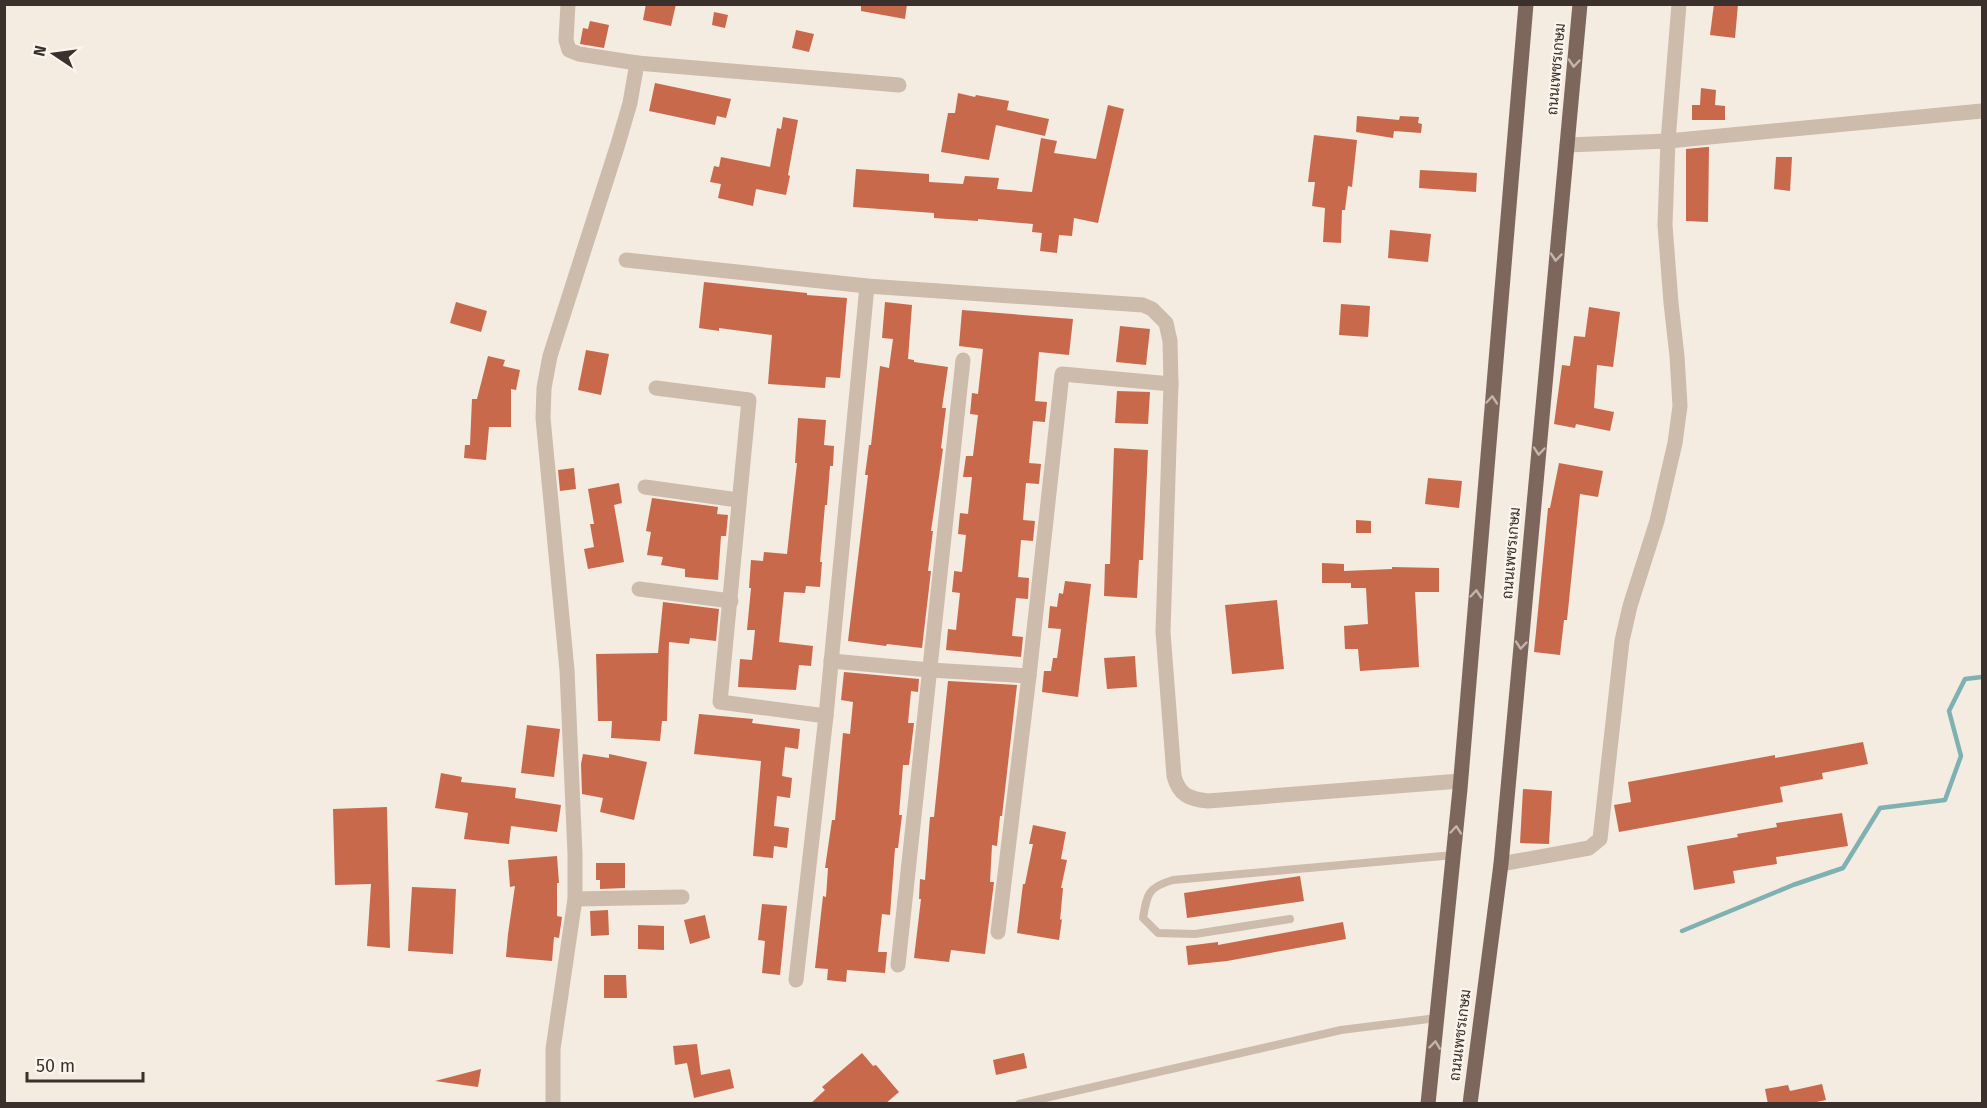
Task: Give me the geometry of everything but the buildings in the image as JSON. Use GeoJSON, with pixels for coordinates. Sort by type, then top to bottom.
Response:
{"type":"FeatureCollection","features":[{"type":"Feature","properties":{"kind":"main road","name":"ถนนเพชรเกษม"},"geometry":{"type":"LineString","coordinates":[[1428,1104],[1454,855],[1526,4]]}},
{"type":"Feature","properties":{"kind":"main road","name":"ถนนเพชรเกษม"},"geometry":{"type":"LineString","coordinates":[[1470,1104],[1501,864],[1580,4]]}},
{"type":"Feature","properties":{"kind":"street"},"geometry":{"type":"LineString","coordinates":[[568,4],[566,40],[569,50],[579,54],[637,63],[899,85]]}},
{"type":"Feature","properties":{"kind":"street"},"geometry":{"type":"LineString","coordinates":[[1501,864],[1589,848],[1600,839],[1622,641],[1630,606],[1657,521],[1675,443],[1680,406],[1665,225],[1668,141],[1679,4]]}},
{"type":"Feature","properties":{"kind":"street"},"geometry":{"type":"LineString","coordinates":[[553,1104],[553,1049],[576,899],[567,670],[543,418],[544,388],[550,356],[624,123],[637,63]]}},
{"type":"Feature","properties":{"kind":"street"},"geometry":{"type":"LineString","coordinates":[[1567,145],[1668,141],[1983,111]]}},
{"type":"Feature","properties":{"kind":"street"},"geometry":{"type":"LineString","coordinates":[[626,260],[867,286],[1143,305],[1152,309],[1166,323],[1170,341],[1171,384],[1163,632],[1173,776],[1177,786],[1185,796],[1208,801],[1460,781]]}},
{"type":"Feature","properties":{"kind":"street"},"geometry":{"type":"LineString","coordinates":[[796,980],[826,716],[867,286]]}},
{"type":"Feature","properties":{"kind":"street"},"geometry":{"type":"LineString","coordinates":[[898,965],[963,360]]}},
{"type":"Feature","properties":{"kind":"street"},"geometry":{"type":"LineString","coordinates":[[998,933],[1062,374],[1171,384]]}},
{"type":"Feature","properties":{"kind":"street"},"geometry":{"type":"LineString","coordinates":[[656,388],[749,400],[720,702],[826,716]]}},
{"type":"Feature","properties":{"kind":"street"},"geometry":{"type":"LineString","coordinates":[[645,487],[738,500]]}},
{"type":"Feature","properties":{"kind":"street"},"geometry":{"type":"LineString","coordinates":[[639,589],[731,601]]}},
{"type":"Feature","properties":{"kind":"street"},"geometry":{"type":"LineString","coordinates":[[831,661],[930,670],[1029,675]]}},
{"type":"Feature","properties":{"kind":"street"},"geometry":{"type":"LineString","coordinates":[[576,899],[682,897]]}},
{"type":"Feature","properties":{"kind":"lane"},"geometry":{"type":"LineString","coordinates":[[1290,919],[1196,934],[1158,933],[1143,918],[1147,896],[1157,884],[1173,880],[1454,855]]}},
{"type":"Feature","properties":{"kind":"lane"},"geometry":{"type":"LineString","coordinates":[[1018,1104],[1341,1030],[1438,1018]]}},
{"type":"Feature","properties":{"kind":"waterway"},"geometry":{"type":"LineString","coordinates":[[1682,931],[1793,885],[1843,868],[1880,808],[1945,800],[1961,756],[1949,711],[1965,679],[1982,677]]}}]}
